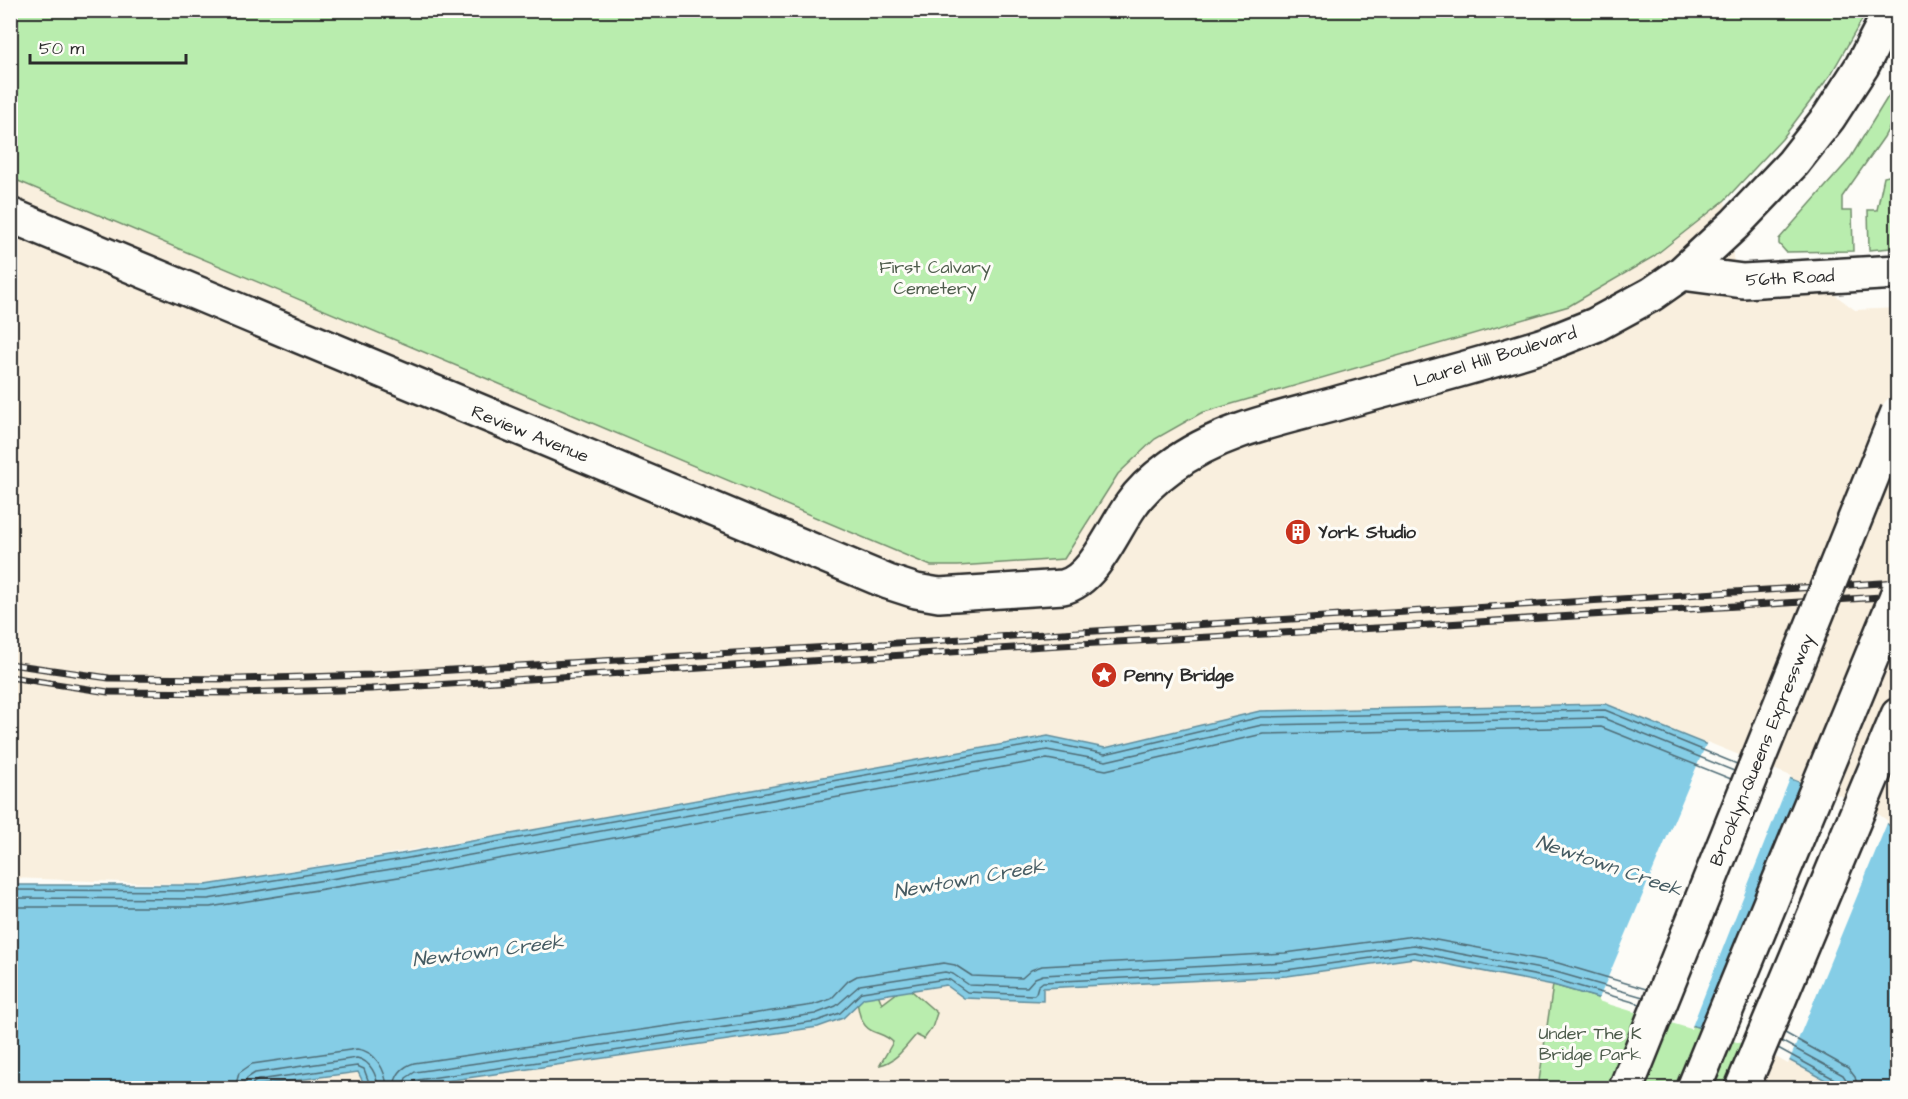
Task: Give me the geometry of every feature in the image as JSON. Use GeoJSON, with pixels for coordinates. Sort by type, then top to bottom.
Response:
{"type":"FeatureCollection","features":[{"type":"Feature","properties":{"kind":"main road","name":"Laurel Hill Boulevard"},"geometry":{"type":"LineString","coordinates":[[1063,587],[1078,582],[1100,555],[1141,492],[1168,468],[1202,447],[1263,423],[1550,343],[1595,325],[1631,307],[1682,273],[1735,224],[1813,139],[1862,66],[1892,10]]}},
{"type":"Feature","properties":{"kind":"main road","name":"Review Avenue"},"geometry":{"type":"LineString","coordinates":[[10,215],[888,582],[916,591],[939,595],[1063,587]]}},
{"type":"Feature","properties":{"kind":"main road","name":"56th Road"},"geometry":{"type":"LineString","coordinates":[[1682,273],[1743,281],[1898,272]]}},
{"type":"Feature","properties":{"kind":"main road","name":"Brooklyn-Queens Expressway"},"geometry":{"type":"LineString","coordinates":[[1626,1089],[1898,412]]}},
{"type":"Feature","properties":{"kind":"main road"},"geometry":{"type":"LineString","coordinates":[[1694,1089],[1898,593]]}},
{"type":"Feature","properties":{"kind":"main road"},"geometry":{"type":"LineString","coordinates":[[1742,1089],[1898,715]]}},
{"type":"Feature","properties":{"kind":"shaded area"},"geometry":{"type":"Polygon","coordinates":[[[11,178],[931,566],[1064,559],[1118,473],[1156,439],[1201,413],[1569,306],[1653,257],[1725,200],[1734,263],[1789,260],[1855,310],[1897,308],[1897,835],[1842,800],[1606,704],[1260,711],[1105,748],[1048,736],[583,821],[206,885],[11,878],[11,178]]]}},
{"type":"Feature","properties":{"kind":"shaded area"},"geometry":{"type":"Polygon","coordinates":[[[1414,958],[1553,985],[1537,1088],[398,1088],[818,1027],[863,998],[946,985],[964,998],[1042,1001],[1042,988],[1287,976],[1414,958]]]}},
{"type":"Feature","properties":{"kind":"shaded area"},"geometry":{"type":"Polygon","coordinates":[[[1763,1046],[1840,1088],[1751,1088],[1763,1046]]]}},
{"type":"Feature","properties":{"kind":"shaded area"},"geometry":{"type":"Polygon","coordinates":[[[358,1071],[366,1088],[238,1088],[358,1071]]]}},
{"type":"Feature","properties":{"kind":"green space","name":"First Calvary Cemetery"},"geometry":{"type":"Polygon","coordinates":[[[10,11],[1867,11],[1831,74],[1782,139],[1725,200],[1653,257],[1569,306],[1201,413],[1155,439],[1118,474],[1064,559],[931,566],[11,178],[10,11]]]}},
{"type":"Feature","properties":{"kind":"green space"},"geometry":{"type":"Polygon","coordinates":[[[1897,82],[1897,113],[1884,137],[1842,197],[1842,211],[1852,211],[1853,251],[1786,252],[1779,244],[1779,239],[1849,160],[1897,82]]]}},
{"type":"Feature","properties":{"kind":"green space"},"geometry":{"type":"Polygon","coordinates":[[[1897,174],[1897,239],[1891,248],[1869,250],[1868,210],[1877,210],[1884,177],[1897,174]]]}},
{"type":"Feature","properties":{"kind":"green space","name":"Under The K Bridge Park"},"geometry":{"type":"Polygon","coordinates":[[[1553,985],[1763,1046],[1751,1088],[1538,1088],[1553,985]]]}},
{"type":"Feature","properties":{"kind":"green space"},"geometry":{"type":"Polygon","coordinates":[[[875,986],[882,1004],[906,986],[937,1013],[932,1028],[924,1039],[916,1035],[896,1057],[880,1065],[893,1042],[886,1036],[867,1028],[863,1023],[855,988],[875,986]]]}},
{"type":"Feature","properties":{"kind":"water","name":"Newtown Creek"},"geometry":{"type":"Polygon","coordinates":[[[1606,704],[1868,810],[1897,831],[1897,1088],[1840,1088],[1763,1046],[1553,985],[1414,958],[1287,976],[1043,988],[1043,1001],[964,998],[946,985],[864,998],[843,1018],[818,1027],[398,1088],[366,1088],[358,1072],[238,1088],[11,1088],[11,885],[206,885],[401,854],[1048,736],[1105,748],[1260,711],[1606,704]]]}},
{"type":"Feature","properties":{"kind":"pier"},"geometry":{"type":"Polygon","coordinates":[[[1707,742],[1791,776],[1691,1029],[1598,1001],[1707,742]]]}},
{"type":"Feature","properties":{"kind":"pier"},"geometry":{"type":"Polygon","coordinates":[[[1805,781],[1870,808],[1888,821],[1788,1064],[1762,1049],[1701,1032],[1805,781]]]}},
{"type":"Feature","properties":{"kind":"railway"},"geometry":{"type":"LineString","coordinates":[[10,664],[109,678],[240,679],[371,675],[1898,582]]}},
{"type":"Feature","properties":{"kind":"railway"},"geometry":{"type":"LineString","coordinates":[[10,677],[108,692],[240,693],[371,689],[1060,645],[1898,596]]}},
{"type":"Feature","properties":{"kind":"place","name":"York Studio"},"geometry":{"type":"Point","coordinates":[1298,532]}},
{"type":"Feature","properties":{"kind":"place","name":"Penny Bridge"},"geometry":{"type":"Point","coordinates":[1104,675]}}]}
